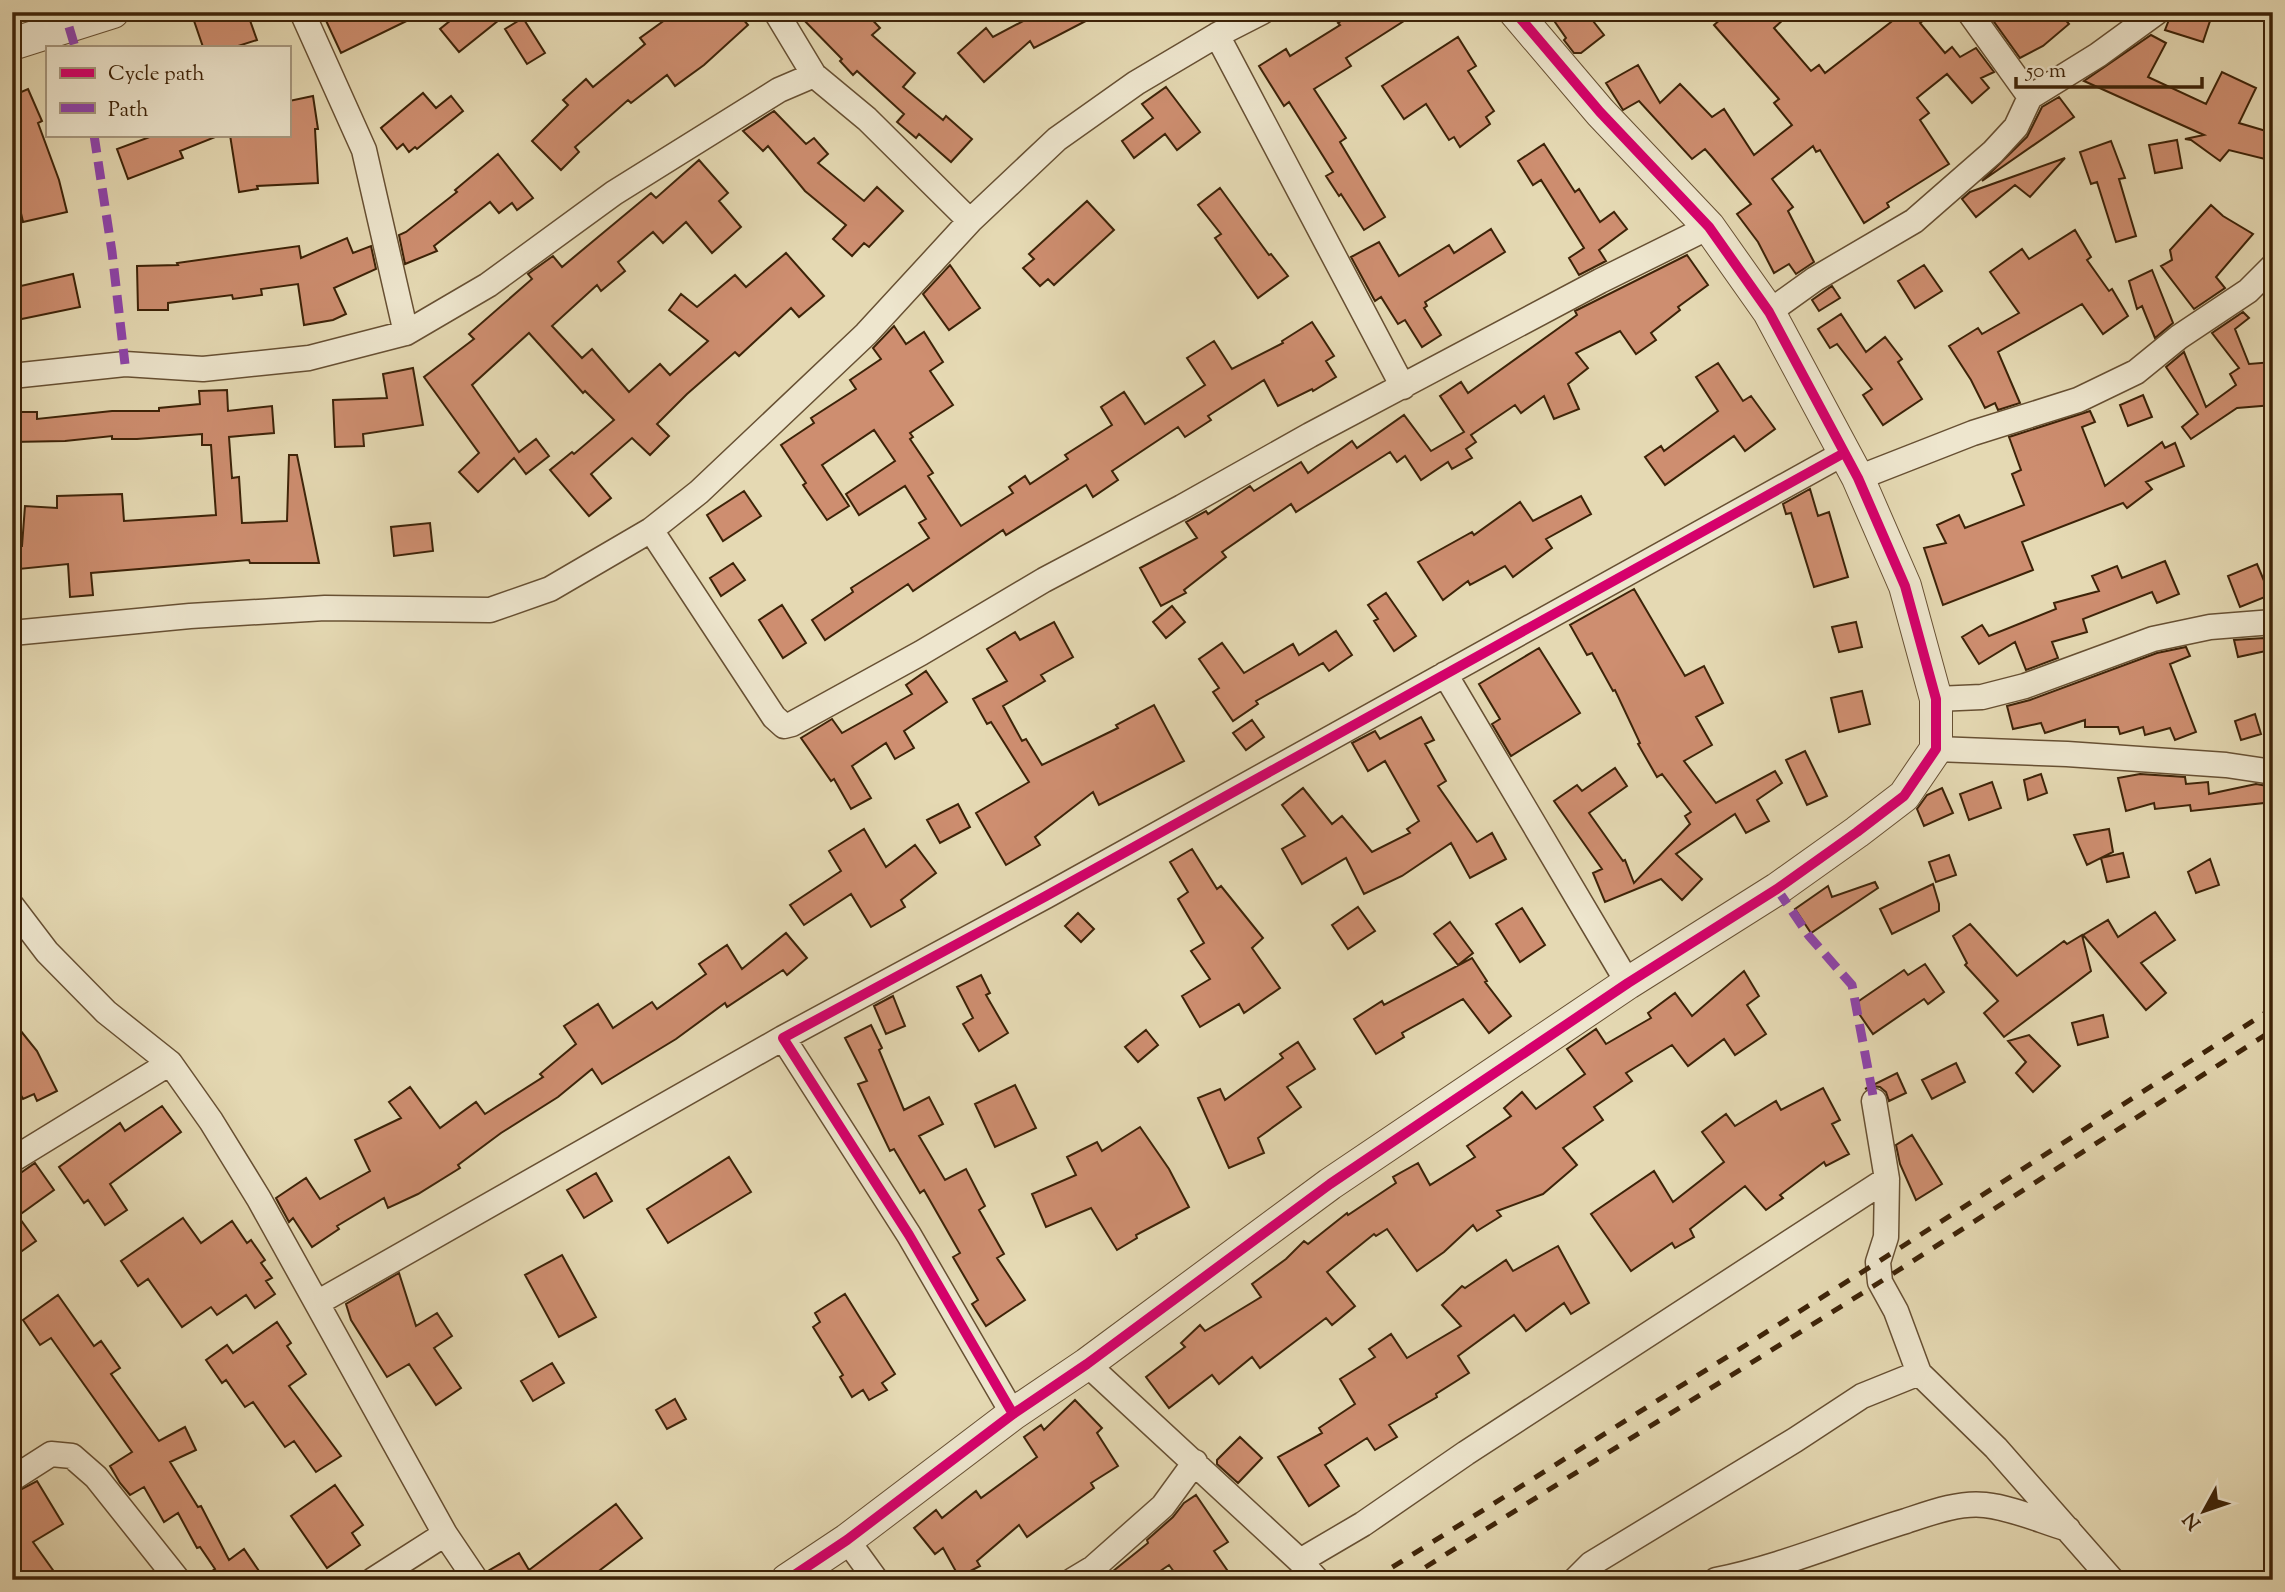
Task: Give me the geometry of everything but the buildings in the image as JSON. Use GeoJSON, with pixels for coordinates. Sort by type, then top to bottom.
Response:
{"type":"FeatureCollection","features":[{"type":"Feature","properties":{"kind":"street"},"geometry":{"type":"LineString","coordinates":[[12,44],[113,12]]}},
{"type":"Feature","properties":{"kind":"street"},"geometry":{"type":"LineString","coordinates":[[302,12],[364,150],[406,334]]}},
{"type":"Feature","properties":{"kind":"street"},"geometry":{"type":"LineString","coordinates":[[776,12],[814,75],[867,120],[970,221]]}},
{"type":"Feature","properties":{"kind":"street"},"geometry":{"type":"LineString","coordinates":[[12,633],[325,608],[490,610],[550,589],[651,530],[699,492],[866,334],[970,221],[1057,139],[1136,83],[1262,12]]}},
{"type":"Feature","properties":{"kind":"street"},"geometry":{"type":"LineString","coordinates":[[787,1580],[847,1540],[1013,1414],[1087,1364],[1330,1184],[1628,983],[1777,889],[1904,796],[1936,749],[1936,699],[1906,586],[1851,465],[1769,312],[1709,227],[1600,112],[1515,12]]}},
{"type":"Feature","properties":{"kind":"street"},"geometry":{"type":"LineString","coordinates":[[1969,12],[2030,97]]}},
{"type":"Feature","properties":{"kind":"street"},"geometry":{"type":"LineString","coordinates":[[1769,312],[1815,279],[1913,221],[1986,159],[2016,127],[2030,97],[2098,55],[2157,12]]}},
{"type":"Feature","properties":{"kind":"street"},"geometry":{"type":"LineString","coordinates":[[1217,35],[1403,387]]}},
{"type":"Feature","properties":{"kind":"street"},"geometry":{"type":"LineString","coordinates":[[12,376],[125,364],[203,369],[309,358],[406,334],[488,285],[614,193],[779,90],[814,75]]}},
{"type":"Feature","properties":{"kind":"street"},"geometry":{"type":"LineString","coordinates":[[651,530],[774,717],[783,726],[792,724],[921,653],[1044,580],[1310,435],[1600,281],[1709,227]]}},
{"type":"Feature","properties":{"kind":"street"},"geometry":{"type":"LineString","coordinates":[[317,1303],[783,1038],[1046,896],[1445,674],[1851,465],[1973,433],[2078,400],[2136,372],[2179,337],[2248,290],[2273,266]]}},
{"type":"Feature","properties":{"kind":"street"},"geometry":{"type":"LineString","coordinates":[[1936,699],[1982,697],[2025,685],[2152,639],[2210,627],[2273,622]]}},
{"type":"Feature","properties":{"kind":"street"},"geometry":{"type":"LineString","coordinates":[[1445,674],[1628,983]]}},
{"type":"Feature","properties":{"kind":"street"},"geometry":{"type":"LineString","coordinates":[[1936,749],[2067,754],[2226,765],[2273,772]]}},
{"type":"Feature","properties":{"kind":"street"},"geometry":{"type":"LineString","coordinates":[[12,906],[47,951],[106,1012],[170,1063],[211,1121],[252,1188],[445,1534],[476,1580]]}},
{"type":"Feature","properties":{"kind":"street"},"geometry":{"type":"LineString","coordinates":[[783,1038],[909,1235],[1013,1414]]}},
{"type":"Feature","properties":{"kind":"street"},"geometry":{"type":"LineString","coordinates":[[12,1160],[170,1063]]}},
{"type":"Feature","properties":{"kind":"street"},"geometry":{"type":"LineString","coordinates":[[1874,1101],[1887,1179],[1886,1237],[1878,1262],[1880,1282],[1896,1311],[1919,1373],[1996,1448],[2112,1580]]}},
{"type":"Feature","properties":{"kind":"street"},"geometry":{"type":"LineString","coordinates":[[1300,1561],[1363,1524],[1466,1453],[1887,1179]]}},
{"type":"Feature","properties":{"kind":"street"},"geometry":{"type":"LineString","coordinates":[[1087,1364],[1195,1462],[1317,1580]]}},
{"type":"Feature","properties":{"kind":"street"},"geometry":{"type":"LineString","coordinates":[[1575,1580],[1602,1558],[1862,1396],[1919,1373]]}},
{"type":"Feature","properties":{"kind":"street"},"geometry":{"type":"LineString","coordinates":[[12,1479],[51,1454],[72,1457],[96,1477],[178,1580]]}},
{"type":"Feature","properties":{"kind":"street"},"geometry":{"type":"LineString","coordinates":[[1073,1580],[1093,1567],[1163,1506],[1195,1462]]}},
{"type":"Feature","properties":{"kind":"street"},"geometry":{"type":"LineString","coordinates":[[1716,1580],[1756,1572],[1796,1556],[1942,1510],[1983,1504],[2068,1530]]}},
{"type":"Feature","properties":{"kind":"street"},"geometry":{"type":"LineString","coordinates":[[373,1580],[445,1534]]}},
{"type":"Feature","properties":{"kind":"street"},"geometry":{"type":"LineString","coordinates":[[847,1540],[876,1580]]}},
{"type":"Feature","properties":{"kind":"railway"},"geometry":{"type":"LineString","coordinates":[[1372,1580],[1878,1262],[2273,1008]]}},
{"type":"Feature","properties":{"kind":"railway"},"geometry":{"type":"LineString","coordinates":[[1405,1580],[1880,1282],[2273,1030]]}},
{"type":"Feature","properties":{"kind":"marked path"},"geometry":{"type":"LineString","coordinates":[[69,27],[75,46]]}},
{"type":"Feature","properties":{"kind":"marked path"},"geometry":{"type":"LineString","coordinates":[[94,136],[112,252],[125,364]]}},
{"type":"Feature","properties":{"kind":"marked path"},"geometry":{"type":"LineString","coordinates":[[1777,889],[1809,936],[1852,985],[1874,1101]]}},
{"type":"Feature","properties":{"kind":"cycle path"},"geometry":{"type":"LineString","coordinates":[[787,1580],[847,1540],[1013,1414],[1087,1364],[1330,1184],[1628,983],[1777,889],[1857,832],[1904,796],[1936,749],[1936,699],[1905,586],[1858,478],[1769,312],[1709,227],[1600,112],[1515,12]]}},
{"type":"Feature","properties":{"kind":"cycle path"},"geometry":{"type":"LineString","coordinates":[[1013,1414],[909,1235],[783,1038],[1046,896],[1844,453]]}}]}
